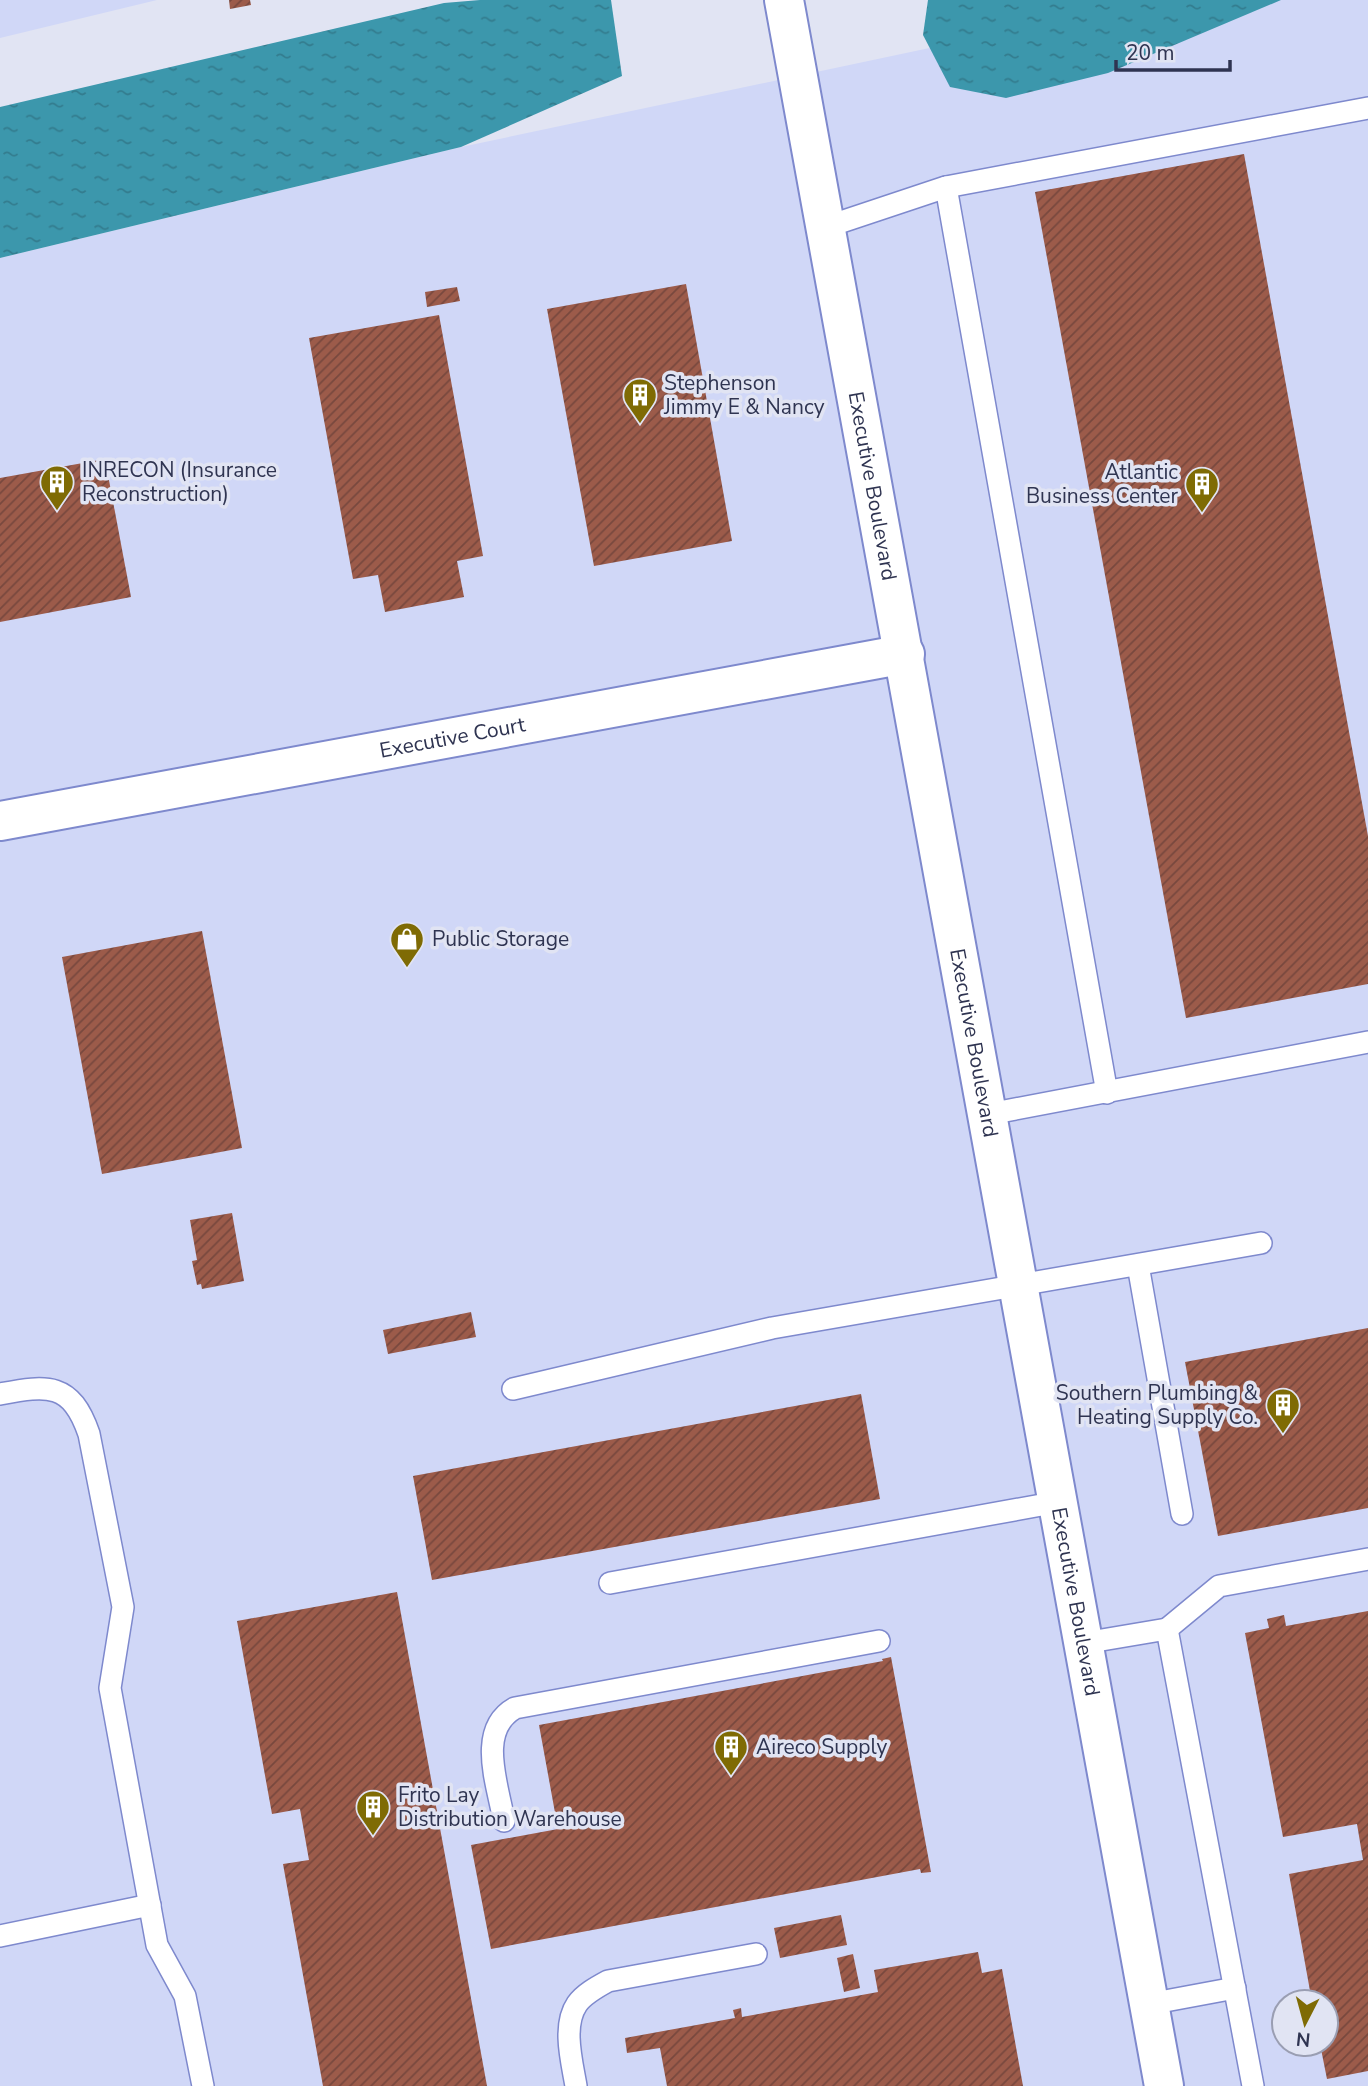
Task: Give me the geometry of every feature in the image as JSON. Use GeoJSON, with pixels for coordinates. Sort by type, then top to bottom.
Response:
{"type":"FeatureCollection","features":[{"type":"Feature","properties":{"kind":"street","name":"Executive Boulevard"},"geometry":{"type":"LineString","coordinates":[[784,0],[1164,2086]]}},
{"type":"Feature","properties":{"kind":"street","name":"Executive Court"},"geometry":{"type":"LineString","coordinates":[[0,821],[905,654]]}},
{"type":"Feature","properties":{"kind":"lane"},"geometry":{"type":"LineString","coordinates":[[826,226],[947,187],[1368,108]]}},
{"type":"Feature","properties":{"kind":"lane"},"geometry":{"type":"LineString","coordinates":[[947,187],[1107,1093]]}},
{"type":"Feature","properties":{"kind":"lane"},"geometry":{"type":"LineString","coordinates":[[989,1114],[1368,1042]]}},
{"type":"Feature","properties":{"kind":"lane"},"geometry":{"type":"LineString","coordinates":[[513,1390],[772,1328],[1261,1243]]}},
{"type":"Feature","properties":{"kind":"lane"},"geometry":{"type":"LineString","coordinates":[[1138,1265],[1182,1514]]}},
{"type":"Feature","properties":{"kind":"lane"},"geometry":{"type":"LineString","coordinates":[[0,1394],[34,1388],[61,1393],[80,1409],[89,1434],[123,1607],[110,1688],[157,1945],[185,1996],[203,2086]]}},
{"type":"Feature","properties":{"kind":"lane"},"geometry":{"type":"LineString","coordinates":[[610,1583],[1058,1502]]}},
{"type":"Feature","properties":{"kind":"lane"},"geometry":{"type":"LineString","coordinates":[[1084,1643],[1167,1629],[1219,1586],[1368,1559]]}},
{"type":"Feature","properties":{"kind":"lane"},"geometry":{"type":"LineString","coordinates":[[1167,1629],[1253,2086]]}},
{"type":"Feature","properties":{"kind":"lane"},"geometry":{"type":"LineString","coordinates":[[505,1821],[492,1750],[494,1730],[503,1715],[515,1708],[879,1641]]}},
{"type":"Feature","properties":{"kind":"lane"},"geometry":{"type":"LineString","coordinates":[[0,1936],[150,1905]]}},
{"type":"Feature","properties":{"kind":"lane"},"geometry":{"type":"LineString","coordinates":[[576,2086],[570,2048],[570,2022],[576,2005],[588,1993],[608,1980],[756,1954]]}},
{"type":"Feature","properties":{"kind":"lane"},"geometry":{"type":"LineString","coordinates":[[1149,2004],[1235,1988]]}},
{"type":"Feature","properties":{"kind":"shaded area"},"geometry":{"type":"Polygon","coordinates":[[[0,0],[157,0],[0,38],[0,0]]]}},
{"type":"Feature","properties":{"kind":"shaded area"},"geometry":{"type":"Polygon","coordinates":[[[1157,0],[1368,0],[1368,2086],[0,2086],[0,258],[461,147],[1157,0]]]}},
{"type":"Feature","properties":{"kind":"water"},"geometry":{"type":"Polygon","coordinates":[[[480,0],[611,0],[622,76],[461,147],[0,258],[0,107],[444,3],[480,0]]]}},
{"type":"Feature","properties":{"kind":"water"},"geometry":{"type":"Polygon","coordinates":[[[928,0],[1281,0],[1108,73],[1006,98],[950,87],[923,35],[928,0]]]}},
{"type":"Feature","properties":{"kind":"building"},"geometry":{"type":"Polygon","coordinates":[[[229,0],[250,0],[251,5],[230,9],[229,0]]]}},
{"type":"Feature","properties":{"kind":"building","name":"Atlantic Business Center"},"geometry":{"type":"Polygon","coordinates":[[[1244,154],[1368,836],[1368,984],[1186,1018],[1035,192],[1244,154]]]}},
{"type":"Feature","properties":{"kind":"building","name":"Stephenson Jimmy E & Nancy"},"geometry":{"type":"Polygon","coordinates":[[[686,284],[732,541],[594,566],[547,309],[686,284]]]}},
{"type":"Feature","properties":{"kind":"building"},"geometry":{"type":"Polygon","coordinates":[[[457,287],[460,301],[427,307],[425,292],[457,287]]]}},
{"type":"Feature","properties":{"kind":"building"},"geometry":{"type":"Polygon","coordinates":[[[439,315],[483,556],[457,561],[464,597],[385,612],[378,575],[353,579],[309,338],[439,315]]]}},
{"type":"Feature","properties":{"kind":"building","name":"INRECON (Insurance Reconstruction)"},"geometry":{"type":"Polygon","coordinates":[[[105,459],[131,597],[0,622],[0,478],[105,459]]]}},
{"type":"Feature","properties":{"kind":"building"},"geometry":{"type":"Polygon","coordinates":[[[202,931],[242,1148],[102,1174],[62,957],[202,931]]]}},
{"type":"Feature","properties":{"kind":"building"},"geometry":{"type":"Polygon","coordinates":[[[232,1213],[244,1281],[202,1289],[201,1284],[197,1285],[192,1261],[197,1260],[190,1220],[232,1213]]]}},
{"type":"Feature","properties":{"kind":"building"},"geometry":{"type":"Polygon","coordinates":[[[471,1312],[476,1337],[388,1354],[383,1330],[471,1312]]]}},
{"type":"Feature","properties":{"kind":"building","name":"Southern Plumbing & Heating Supply Co."},"geometry":{"type":"Polygon","coordinates":[[[1368,1328],[1368,1508],[1218,1536],[1185,1362],[1368,1328]]]}},
{"type":"Feature","properties":{"kind":"building"},"geometry":{"type":"Polygon","coordinates":[[[861,1394],[880,1499],[432,1580],[413,1476],[861,1394]]]}},
{"type":"Feature","properties":{"kind":"building","name":"Frito Lay Distribution Warehouse"},"geometry":{"type":"Polygon","coordinates":[[[397,1592],[487,2086],[323,2086],[283,1864],[309,1860],[300,1809],[272,1814],[237,1621],[397,1592]]]}},
{"type":"Feature","properties":{"kind":"building"},"geometry":{"type":"Polygon","coordinates":[[[1368,1611],[1368,2071],[1327,2079],[1323,2058],[1340,2058],[1340,1988],[1309,1988],[1289,1874],[1363,1860],[1357,1824],[1283,1837],[1245,1633],[1269,1628],[1267,1619],[1284,1615],[1286,1626],[1368,1611]]]}},
{"type":"Feature","properties":{"kind":"building","name":"Aireco Supply"},"geometry":{"type":"Polygon","coordinates":[[[891,1657],[931,1872],[921,1873],[920,1869],[491,1949],[471,1845],[558,1829],[539,1725],[883,1661],[882,1659],[891,1657]]]}},
{"type":"Feature","properties":{"kind":"building"},"geometry":{"type":"Polygon","coordinates":[[[841,1915],[847,1945],[780,1958],[774,1928],[841,1915]]]}},
{"type":"Feature","properties":{"kind":"building"},"geometry":{"type":"Polygon","coordinates":[[[978,1952],[982,1973],[1002,1969],[1023,2086],[667,2086],[660,2048],[627,2053],[625,2038],[735,2018],[733,2010],[741,2008],[742,2017],[878,1992],[874,1970],[978,1952]]]}},
{"type":"Feature","properties":{"kind":"building"},"geometry":{"type":"Polygon","coordinates":[[[853,1954],[860,1988],[844,1992],[837,1958],[853,1954]]]}},
{"type":"Feature","properties":{"kind":"place","name":"Stephenson Jimmy E & Nancy"},"geometry":{"type":"Point","coordinates":[640,425]}},
{"type":"Feature","properties":{"kind":"place","name":"INRECON (Insurance Reconstruction)"},"geometry":{"type":"Point","coordinates":[57,512]}},
{"type":"Feature","properties":{"kind":"place","name":"Atlantic Business Center"},"geometry":{"type":"Point","coordinates":[1202,514]}},
{"type":"Feature","properties":{"kind":"place","name":"Public Storage"},"geometry":{"type":"Point","coordinates":[407,969]}},
{"type":"Feature","properties":{"kind":"place","name":"Southern Plumbing & Heating Supply Co."},"geometry":{"type":"Point","coordinates":[1283,1435]}},
{"type":"Feature","properties":{"kind":"place","name":"Aireco Supply"},"geometry":{"type":"Point","coordinates":[731,1777]}},
{"type":"Feature","properties":{"kind":"place","name":"Frito Lay Distribution Warehouse"},"geometry":{"type":"Point","coordinates":[373,1837]}}]}
